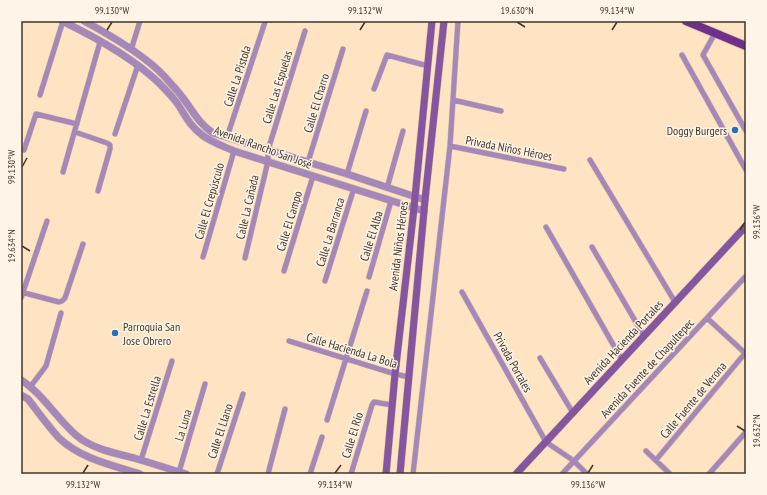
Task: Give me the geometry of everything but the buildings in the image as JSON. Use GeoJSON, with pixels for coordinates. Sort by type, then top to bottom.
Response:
{"type":"FeatureCollection","features":[{"type":"Feature","properties":{"kind":"main road","name":"Avenida Niños Héroes"},"geometry":{"type":"LineString","coordinates":[[386,474],[432,21]]}},
{"type":"Feature","properties":{"kind":"main road","name":"Avenida Niños Héroes"},"geometry":{"type":"LineString","coordinates":[[400,474],[425,200],[444,21]]}},
{"type":"Feature","properties":{"kind":"main road"},"geometry":{"type":"LineString","coordinates":[[686,21],[746,46]]}},
{"type":"Feature","properties":{"kind":"main road","name":"Avenida Hacienda Portales"},"geometry":{"type":"LineString","coordinates":[[516,474],[746,226]]}},
{"type":"Feature","properties":{"kind":"street","name":"Avenida Rancho San José"},"geometry":{"type":"LineString","coordinates":[[62,21],[138,65],[160,84],[178,105],[191,125],[201,135],[215,143],[234,151],[424,211]]}},
{"type":"Feature","properties":{"kind":"street"},"geometry":{"type":"LineString","coordinates":[[40,95],[62,21]]}},
{"type":"Feature","properties":{"kind":"street","name":"Avenida Rancho San José"},"geometry":{"type":"LineString","coordinates":[[84,21],[96,24],[165,76],[205,128],[213,133],[347,174],[425,200]]}},
{"type":"Feature","properties":{"kind":"street"},"geometry":{"type":"LineString","coordinates":[[132,50],[140,21]]}},
{"type":"Feature","properties":{"kind":"street"},"geometry":{"type":"LineString","coordinates":[[413,474],[450,146],[458,21]]}},
{"type":"Feature","properties":{"kind":"street","name":"Calle La Pistola"},"geometry":{"type":"LineString","coordinates":[[227,137],[265,22]]}},
{"type":"Feature","properties":{"kind":"street","name":"Calle Las Espuelas"},"geometry":{"type":"LineString","coordinates":[[268,161],[268,150],[305,31]]}},
{"type":"Feature","properties":{"kind":"street"},"geometry":{"type":"LineString","coordinates":[[715,33],[702,55],[746,132]]}},
{"type":"Feature","properties":{"kind":"street"},"geometry":{"type":"LineString","coordinates":[[63,172],[100,42]]}},
{"type":"Feature","properties":{"kind":"street","name":"Calle El Charro"},"geometry":{"type":"LineString","coordinates":[[308,162],[343,49]]}},
{"type":"Feature","properties":{"kind":"street"},"geometry":{"type":"LineString","coordinates":[[374,89],[387,55],[428,66]]}},
{"type":"Feature","properties":{"kind":"street"},"geometry":{"type":"LineString","coordinates":[[682,55],[746,170]]}},
{"type":"Feature","properties":{"kind":"street"},"geometry":{"type":"LineString","coordinates":[[115,134],[138,65]]}},
{"type":"Feature","properties":{"kind":"street"},"geometry":{"type":"LineString","coordinates":[[453,100],[501,111]]}},
{"type":"Feature","properties":{"kind":"street"},"geometry":{"type":"LineString","coordinates":[[347,174],[366,110]]}},
{"type":"Feature","properties":{"kind":"street"},"geometry":{"type":"LineString","coordinates":[[24,150],[36,114],[77,124]]}},
{"type":"Feature","properties":{"kind":"street"},"geometry":{"type":"LineString","coordinates":[[387,188],[403,131]]}},
{"type":"Feature","properties":{"kind":"street"},"geometry":{"type":"LineString","coordinates":[[75,132],[110,145],[98,191]]}},
{"type":"Feature","properties":{"kind":"street","name":"Privada Niños Héroes"},"geometry":{"type":"LineString","coordinates":[[450,146],[564,169]]}},
{"type":"Feature","properties":{"kind":"street","name":"Calle El Crepúsculo"},"geometry":{"type":"LineString","coordinates":[[203,257],[234,151]]}},
{"type":"Feature","properties":{"kind":"street"},"geometry":{"type":"LineString","coordinates":[[590,160],[675,302]]}},
{"type":"Feature","properties":{"kind":"street","name":"Calle La Cañada"},"geometry":{"type":"LineString","coordinates":[[245,258],[268,161]]}},
{"type":"Feature","properties":{"kind":"street","name":"Calle El Campo"},"geometry":{"type":"LineString","coordinates":[[284,271],[313,176]]}},
{"type":"Feature","properties":{"kind":"street","name":"Calle La Barranca"},"geometry":{"type":"LineString","coordinates":[[325,281],[354,188]]}},
{"type":"Feature","properties":{"kind":"street","name":"Calle El Alba"},"geometry":{"type":"LineString","coordinates":[[369,277],[392,201]]}},
{"type":"Feature","properties":{"kind":"street"},"geometry":{"type":"LineString","coordinates":[[47,221],[22,294],[59,302],[62,301],[65,298],[83,244]]}},
{"type":"Feature","properties":{"kind":"street"},"geometry":{"type":"LineString","coordinates":[[546,227],[622,360]]}},
{"type":"Feature","properties":{"kind":"street"},"geometry":{"type":"LineString","coordinates":[[592,247],[644,336]]}},
{"type":"Feature","properties":{"kind":"street","name":"Avenida Fuente de Chapultepec"},"geometry":{"type":"LineString","coordinates":[[562,474],[746,276]]}},
{"type":"Feature","properties":{"kind":"street"},"geometry":{"type":"LineString","coordinates":[[326,420],[366,291]]}},
{"type":"Feature","properties":{"kind":"street","name":"Privada Portales"},"geometry":{"type":"LineString","coordinates":[[462,292],[546,442]]}},
{"type":"Feature","properties":{"kind":"street"},"geometry":{"type":"LineString","coordinates":[[31,386],[46,366],[61,313]]}},
{"type":"Feature","properties":{"kind":"street"},"geometry":{"type":"LineString","coordinates":[[707,318],[746,353]]}},
{"type":"Feature","properties":{"kind":"street","name":"Calle Hacienda La Bola"},"geometry":{"type":"LineString","coordinates":[[289,341],[409,377]]}},
{"type":"Feature","properties":{"kind":"street","name":"Calle Fuente de Verona"},"geometry":{"type":"LineString","coordinates":[[656,460],[746,353]]}},
{"type":"Feature","properties":{"kind":"street"},"geometry":{"type":"LineString","coordinates":[[540,358],[573,413]]}},
{"type":"Feature","properties":{"kind":"street","name":"Calle La Estrella"},"geometry":{"type":"LineString","coordinates":[[141,460],[172,361]]}},
{"type":"Feature","properties":{"kind":"street"},"geometry":{"type":"LineString","coordinates":[[21,380],[31,386],[62,422],[89,444],[186,474]]}},
{"type":"Feature","properties":{"kind":"street","name":"La Luna"},"geometry":{"type":"LineString","coordinates":[[179,472],[206,384]]}},
{"type":"Feature","properties":{"kind":"street","name":"Calle El Llano"},"geometry":{"type":"LineString","coordinates":[[217,474],[243,394]]}},
{"type":"Feature","properties":{"kind":"street"},"geometry":{"type":"LineString","coordinates":[[21,395],[28,399],[59,438],[74,449],[100,463],[140,474]]}},
{"type":"Feature","properties":{"kind":"street","name":"Calle El Río"},"geometry":{"type":"LineString","coordinates":[[352,472],[372,405],[374,402],[392,405]]}},
{"type":"Feature","properties":{"kind":"street"},"geometry":{"type":"LineString","coordinates":[[268,474],[285,409]]}},
{"type":"Feature","properties":{"kind":"street"},"geometry":{"type":"LineString","coordinates":[[709,474],[746,432]]}},
{"type":"Feature","properties":{"kind":"street"},"geometry":{"type":"LineString","coordinates":[[310,474],[322,437]]}},
{"type":"Feature","properties":{"kind":"street"},"geometry":{"type":"LineString","coordinates":[[546,442],[574,461],[587,474]]}},
{"type":"Feature","properties":{"kind":"street"},"geometry":{"type":"LineString","coordinates":[[646,451],[670,474]]}},
{"type":"Feature","properties":{"kind":"place","name":"Doggy Burgers"},"geometry":{"type":"Point","coordinates":[735,130]}},
{"type":"Feature","properties":{"kind":"place","name":"Parroquia San Jose Obrero"},"geometry":{"type":"Point","coordinates":[115,333]}}]}
